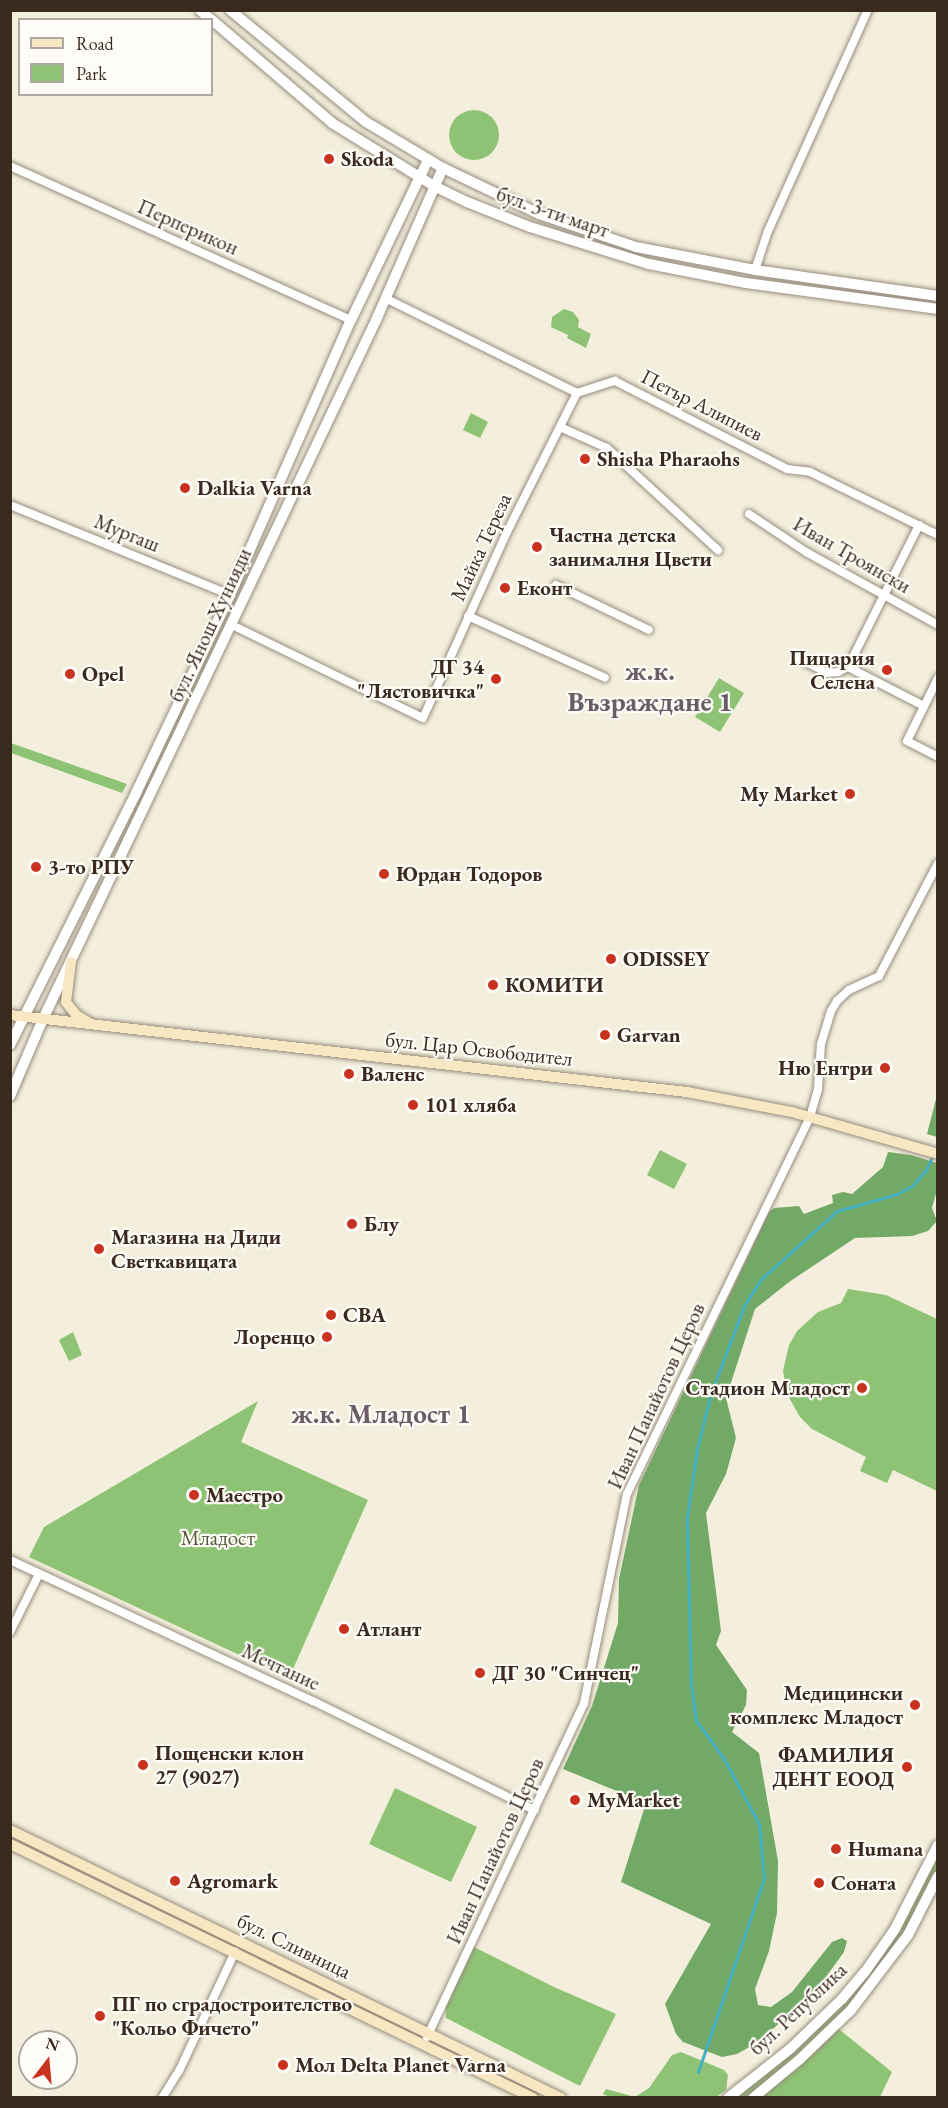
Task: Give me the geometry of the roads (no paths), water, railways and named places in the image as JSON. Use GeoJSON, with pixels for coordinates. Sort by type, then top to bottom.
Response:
{"type":"FeatureCollection","features":[{"type":"Feature","properties":{"kind":"main road"},"geometry":{"type":"LineString","coordinates":[[71,962],[66,1002],[76,1015],[91,1024]]}},
{"type":"Feature","properties":{"kind":"main road","name":"бул. Цар Освободител"},"geometry":{"type":"LineString","coordinates":[[10,1016],[673,1090],[734,1099],[810,1117],[938,1154]]}},
{"type":"Feature","properties":{"kind":"main road","name":"бул. Сливница"},"geometry":{"type":"LineString","coordinates":[[10,1830],[561,2097]]}},
{"type":"Feature","properties":{"kind":"main road","name":"бул. Сливница"},"geometry":{"type":"LineString","coordinates":[[10,1844],[533,2097]]}},
{"type":"Feature","properties":{"kind":"street","name":"бул. 3-ти март"},"geometry":{"type":"LineString","coordinates":[[230,10],[346,106],[428,160],[539,214],[636,247],[755,270],[938,296]]}},
{"type":"Feature","properties":{"kind":"street"},"geometry":{"type":"LineString","coordinates":[[755,270],[768,231],[868,10]]}},
{"type":"Feature","properties":{"kind":"street","name":"бул. 3-ти март"},"geometry":{"type":"LineString","coordinates":[[213,22],[332,123],[434,186],[530,227],[650,264],[746,283],[938,309]]}},
{"type":"Feature","properties":{"kind":"street"},"geometry":{"type":"LineString","coordinates":[[332,123],[346,106]]}},
{"type":"Feature","properties":{"kind":"street","name":"бул. Янош Хунияди"},"geometry":{"type":"LineString","coordinates":[[10,1045],[136,793],[230,595],[351,320],[428,160]]}},
{"type":"Feature","properties":{"kind":"street","name":"Перперикон"},"geometry":{"type":"LineString","coordinates":[[10,166],[351,320]]}},
{"type":"Feature","properties":{"kind":"street","name":"бул. Янош Хунияди"},"geometry":{"type":"LineString","coordinates":[[10,1096],[43,1019],[232,625],[385,298],[443,168]]}},
{"type":"Feature","properties":{"kind":"street"},"geometry":{"type":"LineString","coordinates":[[385,298],[577,393]]}},
{"type":"Feature","properties":{"kind":"street","name":"Петър Алипиев"},"geometry":{"type":"LineString","coordinates":[[577,393],[615,381],[787,469],[810,472],[938,535]]}},
{"type":"Feature","properties":{"kind":"street","name":"Майка Тереза"},"geometry":{"type":"LineString","coordinates":[[232,625],[423,718],[507,532],[577,393]]}},
{"type":"Feature","properties":{"kind":"street"},"geometry":{"type":"LineString","coordinates":[[560,427],[607,448],[718,550]]}},
{"type":"Feature","properties":{"kind":"street","name":"Мургаш"},"geometry":{"type":"LineString","coordinates":[[10,505],[230,595]]}},
{"type":"Feature","properties":{"kind":"street","name":"Иван Троянски"},"geometry":{"type":"LineString","coordinates":[[750,514],[806,552],[938,625]]}},
{"type":"Feature","properties":{"kind":"street"},"geometry":{"type":"LineString","coordinates":[[848,667],[919,525]]}},
{"type":"Feature","properties":{"kind":"street"},"geometry":{"type":"LineString","coordinates":[[556,585],[649,630]]}},
{"type":"Feature","properties":{"kind":"street"},"geometry":{"type":"LineString","coordinates":[[468,616],[605,678]]}},
{"type":"Feature","properties":{"kind":"street"},"geometry":{"type":"LineString","coordinates":[[798,658],[827,673],[848,667],[924,706]]}},
{"type":"Feature","properties":{"kind":"street"},"geometry":{"type":"LineString","coordinates":[[938,678],[907,741],[938,757]]}},
{"type":"Feature","properties":{"kind":"street","name":"Иван Панайотов Церов"},"geometry":{"type":"LineString","coordinates":[[424,2043],[584,1703],[627,1494],[810,1117],[818,1089],[821,1044],[831,1011],[837,1001],[849,990],[879,976],[938,863]]}},
{"type":"Feature","properties":{"kind":"street","name":"Мечтание"},"geometry":{"type":"LineString","coordinates":[[10,1560],[294,1692],[535,1810]]}},
{"type":"Feature","properties":{"kind":"street"},"geometry":{"type":"LineString","coordinates":[[10,1632],[39,1574]]}},
{"type":"Feature","properties":{"kind":"street","name":"бул. Република"},"geometry":{"type":"LineString","coordinates":[[728,2097],[791,2048],[842,1999],[865,1972],[895,1929],[938,1845]]}},
{"type":"Feature","properties":{"kind":"street","name":"бул. Република"},"geometry":{"type":"LineString","coordinates":[[753,2097],[800,2060],[851,2010],[908,1935],[938,1876]]}},
{"type":"Feature","properties":{"kind":"street"},"geometry":{"type":"LineString","coordinates":[[162,2097],[179,2071],[235,1952]]}},
{"type":"Feature","properties":{"kind":"waterway"},"geometry":{"type":"LineString","coordinates":[[698,2072],[764,1878],[759,1824],[724,1759],[696,1720],[691,1685],[687,1517],[697,1449],[711,1393],[744,1306],[760,1280],[837,1211],[897,1194],[912,1186],[926,1170],[938,1144]]}},
{"type":"Feature","properties":{"kind":"place","name":"Skoda"},"geometry":{"type":"Point","coordinates":[329,159]}},
{"type":"Feature","properties":{"kind":"place","name":"Shisha Pharaohs"},"geometry":{"type":"Point","coordinates":[585,459]}},
{"type":"Feature","properties":{"kind":"place","name":"Dalkia Varna"},"geometry":{"type":"Point","coordinates":[185,488]}},
{"type":"Feature","properties":{"kind":"place","name":"Частна детска занималня Цвети"},"geometry":{"type":"Point","coordinates":[537,547]}},
{"type":"Feature","properties":{"kind":"place","name":"Еконт"},"geometry":{"type":"Point","coordinates":[505,588]}},
{"type":"Feature","properties":{"kind":"place","name":"Пицария Селена"},"geometry":{"type":"Point","coordinates":[887,670]}},
{"type":"Feature","properties":{"kind":"place","name":"Opel"},"geometry":{"type":"Point","coordinates":[70,674]}},
{"type":"Feature","properties":{"kind":"place","name":"ДГ 34 \"Лястовичка\""},"geometry":{"type":"Point","coordinates":[496,679]}},
{"type":"Feature","properties":{"kind":"place","name":"My Market"},"geometry":{"type":"Point","coordinates":[850,794]}},
{"type":"Feature","properties":{"kind":"place","name":"3-то РПУ"},"geometry":{"type":"Point","coordinates":[36,867]}},
{"type":"Feature","properties":{"kind":"place","name":"Юрдан Тодоров"},"geometry":{"type":"Point","coordinates":[384,874]}},
{"type":"Feature","properties":{"kind":"place","name":"ODISSEY"},"geometry":{"type":"Point","coordinates":[611,959]}},
{"type":"Feature","properties":{"kind":"place","name":"КОМИТИ"},"geometry":{"type":"Point","coordinates":[493,985]}},
{"type":"Feature","properties":{"kind":"place","name":"Garvan"},"geometry":{"type":"Point","coordinates":[605,1035]}},
{"type":"Feature","properties":{"kind":"place","name":"Ню Ентри"},"geometry":{"type":"Point","coordinates":[885,1068]}},
{"type":"Feature","properties":{"kind":"place","name":"Валенс"},"geometry":{"type":"Point","coordinates":[349,1074]}},
{"type":"Feature","properties":{"kind":"place","name":"101 хляба"},"geometry":{"type":"Point","coordinates":[413,1105]}},
{"type":"Feature","properties":{"kind":"place","name":"Блу"},"geometry":{"type":"Point","coordinates":[352,1224]}},
{"type":"Feature","properties":{"kind":"place","name":"Магазина на Диди Светкавицата"},"geometry":{"type":"Point","coordinates":[99,1249]}},
{"type":"Feature","properties":{"kind":"place","name":"CBA"},"geometry":{"type":"Point","coordinates":[331,1315]}},
{"type":"Feature","properties":{"kind":"place","name":"Лоренцо"},"geometry":{"type":"Point","coordinates":[327,1337]}},
{"type":"Feature","properties":{"kind":"place","name":"Стадион Младост"},"geometry":{"type":"Point","coordinates":[862,1388]}},
{"type":"Feature","properties":{"kind":"place","name":"Маестро"},"geometry":{"type":"Point","coordinates":[194,1495]}},
{"type":"Feature","properties":{"kind":"place","name":"Атлант"},"geometry":{"type":"Point","coordinates":[344,1629]}},
{"type":"Feature","properties":{"kind":"place","name":"ДГ 30 \"Синчец\""},"geometry":{"type":"Point","coordinates":[480,1673]}},
{"type":"Feature","properties":{"kind":"place","name":"Медицински комплекс Младост"},"geometry":{"type":"Point","coordinates":[915,1705]}},
{"type":"Feature","properties":{"kind":"place","name":"Пощенски клон 27 (9027)"},"geometry":{"type":"Point","coordinates":[143,1765]}},
{"type":"Feature","properties":{"kind":"place","name":"ФАМИЛИЯ ДЕНТ ЕООД"},"geometry":{"type":"Point","coordinates":[907,1767]}},
{"type":"Feature","properties":{"kind":"place","name":"MyMarket"},"geometry":{"type":"Point","coordinates":[575,1800]}},
{"type":"Feature","properties":{"kind":"place","name":"Humana"},"geometry":{"type":"Point","coordinates":[836,1849]}},
{"type":"Feature","properties":{"kind":"place","name":"Agromark"},"geometry":{"type":"Point","coordinates":[175,1881]}},
{"type":"Feature","properties":{"kind":"place","name":"Соната"},"geometry":{"type":"Point","coordinates":[819,1883]}},
{"type":"Feature","properties":{"kind":"place","name":"ПГ по сградостроителство \"Кольо Фичето\""},"geometry":{"type":"Point","coordinates":[100,2016]}},
{"type":"Feature","properties":{"kind":"place","name":"Мол Delta Planet Varna"},"geometry":{"type":"Point","coordinates":[283,2065]}},
{"type":"Feature","properties":{"kind":"district","name":"ж.к. Възраждане 1"},"geometry":{"type":"Point","coordinates":[650,686]}},
{"type":"Feature","properties":{"kind":"district","name":"ж.к. Младост 1"},"geometry":{"type":"Point","coordinates":[381,1414]}},
{"type":"Feature","properties":{"kind":"park label","name":"Младост"},"geometry":{"type":"Point","coordinates":[218,1538]}}]}
